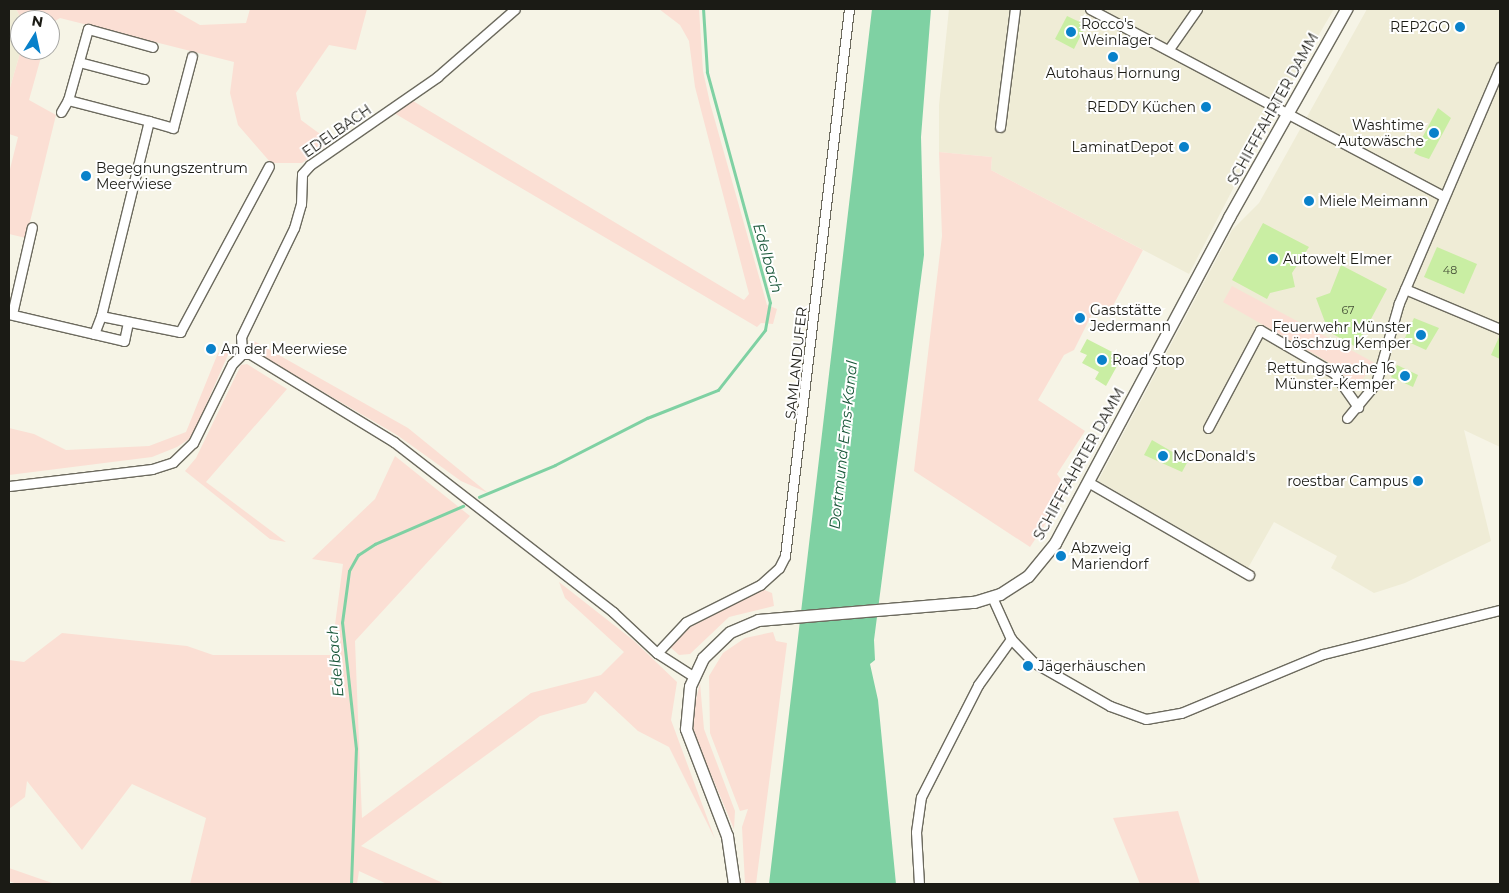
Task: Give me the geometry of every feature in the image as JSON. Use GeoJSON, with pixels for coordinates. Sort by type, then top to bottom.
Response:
{"type":"FeatureCollection","features":[{"type":"Feature","properties":{"kind":"main road","name":"SCHIFFFAHRTER DAMM"},"geometry":{"type":"LineString","coordinates":[[734,884],[727,836],[686,729],[686,709],[693,676],[710,649],[730,632],[758,620],[788,616],[896,609],[992,597],[1013,588],[1043,559],[1088,482],[1229,217],[1290,113],[1346,9]]}},
{"type":"Feature","properties":{"kind":"street","name":"EDELBACH"},"geometry":{"type":"LineString","coordinates":[[242,354],[241,337],[294,228],[301,204],[302,174],[310,164],[437,77],[515,9]]}},
{"type":"Feature","properties":{"kind":"street","name":"SAMLANDUFER"},"geometry":{"type":"LineString","coordinates":[[656,653],[686,622],[760,585],[786,556],[849,9]]}},
{"type":"Feature","properties":{"kind":"street"},"geometry":{"type":"LineString","coordinates":[[1000,127],[1015,9]]}},
{"type":"Feature","properties":{"kind":"street"},"geometry":{"type":"LineString","coordinates":[[1090,9],[1169,49],[1442,195]]}},
{"type":"Feature","properties":{"kind":"street"},"geometry":{"type":"LineString","coordinates":[[1169,49],[1197,9]]}},
{"type":"Feature","properties":{"kind":"street"},"geometry":{"type":"LineString","coordinates":[[61,112],[68,100],[88,29],[154,47]]}},
{"type":"Feature","properties":{"kind":"street"},"geometry":{"type":"LineString","coordinates":[[68,100],[173,128],[192,56]]}},
{"type":"Feature","properties":{"kind":"street"},"geometry":{"type":"LineString","coordinates":[[79,62],[144,79]]}},
{"type":"Feature","properties":{"kind":"street"},"geometry":{"type":"LineString","coordinates":[[1347,418],[1376,383],[1405,289],[1442,195],[1500,67]]}},
{"type":"Feature","properties":{"kind":"street"},"geometry":{"type":"LineString","coordinates":[[94,334],[101,316],[149,121]]}},
{"type":"Feature","properties":{"kind":"street"},"geometry":{"type":"LineString","coordinates":[[101,316],[180,332],[269,166]]}},
{"type":"Feature","properties":{"kind":"street"},"geometry":{"type":"LineString","coordinates":[[32,227],[10,314],[124,341],[128,322]]}},
{"type":"Feature","properties":{"kind":"street"},"geometry":{"type":"LineString","coordinates":[[1405,289],[1500,329]]}},
{"type":"Feature","properties":{"kind":"street"},"geometry":{"type":"LineString","coordinates":[[1208,428],[1260,330],[1334,373],[1358,407]]}},
{"type":"Feature","properties":{"kind":"street"},"geometry":{"type":"LineString","coordinates":[[9,486],[152,470],[173,462],[193,443],[232,364],[242,354],[257,357],[394,442],[613,612],[656,653],[693,676]]}},
{"type":"Feature","properties":{"kind":"street"},"geometry":{"type":"LineString","coordinates":[[1088,482],[1249,574]]}},
{"type":"Feature","properties":{"kind":"street"},"geometry":{"type":"LineString","coordinates":[[992,597],[1011,639],[1033,662],[1131,716],[1155,719],[1181,713],[1323,654],[1500,610]]}},
{"type":"Feature","properties":{"kind":"street"},"geometry":{"type":"LineString","coordinates":[[919,884],[916,832],[921,798],[978,686],[1011,639]]}},
{"type":"Feature","properties":{"kind":"shaded area"},"geometry":{"type":"Polygon","coordinates":[[[9,9],[16,9],[10,10],[10,60],[18,60],[9,91],[9,9]]]}},
{"type":"Feature","properties":{"kind":"shaded area"},"geometry":{"type":"Polygon","coordinates":[[[172,9],[200,25],[246,23],[250,9],[367,9],[356,50],[329,45],[296,93],[301,120],[331,142],[302,163],[271,163],[238,125],[230,93],[234,62],[60,18],[60,10],[17,10],[172,9]]]}},
{"type":"Feature","properties":{"kind":"shaded area"},"geometry":{"type":"Polygon","coordinates":[[[659,9],[699,9],[703,71],[710,103],[767,305],[777,309],[773,324],[761,323],[757,327],[394,113],[413,101],[744,300],[749,294],[695,87],[689,41],[680,25],[659,9]]]}},
{"type":"Feature","properties":{"kind":"shaded area"},"geometry":{"type":"Polygon","coordinates":[[[949,9],[1334,9],[1268,121],[1189,274],[991,170],[992,157],[939,152],[939,105],[949,9]]]}},
{"type":"Feature","properties":{"kind":"shaded area"},"geometry":{"type":"Polygon","coordinates":[[[1367,9],[1500,9],[1500,447],[1464,430],[1491,541],[1405,583],[1374,593],[1331,568],[1337,556],[1274,522],[1248,568],[1098,481],[1232,230],[1259,203],[1367,9]]]}},
{"type":"Feature","properties":{"kind":"shaded area"},"geometry":{"type":"Polygon","coordinates":[[[18,60],[40,60],[29,100],[56,115],[26,238],[9,234],[9,173],[18,137],[9,134],[9,91],[18,60]]]}},
{"type":"Feature","properties":{"kind":"shaded area"},"geometry":{"type":"Polygon","coordinates":[[[939,152],[992,157],[991,170],[1143,250],[1109,313],[1096,306],[1074,350],[1064,355],[1038,400],[1085,431],[1057,474],[1068,490],[1030,547],[914,471],[942,236],[939,152]]]}},
{"type":"Feature","properties":{"kind":"shaded area"},"geometry":{"type":"Polygon","coordinates":[[[1232,286],[1375,363],[1355,389],[1337,367],[1223,302],[1232,286]]]}},
{"type":"Feature","properties":{"kind":"shaded area"},"geometry":{"type":"Polygon","coordinates":[[[254,341],[408,428],[488,493],[461,481],[397,435],[272,362],[251,346],[254,341]]]}},
{"type":"Feature","properties":{"kind":"shaded area"},"geometry":{"type":"Polygon","coordinates":[[[230,350],[192,437],[177,447],[152,457],[9,475],[9,428],[34,434],[66,450],[149,446],[186,432],[218,353],[230,350]]]}},
{"type":"Feature","properties":{"kind":"shaded area"},"geometry":{"type":"Polygon","coordinates":[[[247,364],[287,389],[206,482],[286,542],[270,539],[185,471],[196,458],[241,365],[247,364]]]}},
{"type":"Feature","properties":{"kind":"shaded area"},"geometry":{"type":"Polygon","coordinates":[[[395,456],[470,516],[355,641],[362,818],[531,693],[601,675],[624,652],[565,598],[559,582],[633,640],[677,682],[671,720],[715,839],[669,747],[638,731],[595,691],[586,703],[540,716],[361,846],[445,884],[387,884],[359,871],[357,884],[190,884],[206,818],[132,784],[82,850],[27,781],[25,797],[9,809],[9,660],[24,662],[62,633],[187,646],[213,655],[331,655],[343,564],[312,559],[375,499],[395,456]]]}},
{"type":"Feature","properties":{"kind":"shaded area"},"geometry":{"type":"Polygon","coordinates":[[[762,589],[772,593],[774,606],[729,617],[690,654],[679,655],[669,646],[674,636],[762,589]]]}},
{"type":"Feature","properties":{"kind":"shaded area"},"geometry":{"type":"Polygon","coordinates":[[[773,632],[776,641],[787,643],[756,884],[745,884],[742,827],[748,809],[740,811],[710,733],[709,676],[723,653],[745,638],[773,632]]]}},
{"type":"Feature","properties":{"kind":"shaded area"},"geometry":{"type":"Polygon","coordinates":[[[700,683],[704,729],[735,811],[734,829],[694,734],[692,717],[700,683]]]}},
{"type":"Feature","properties":{"kind":"shaded area"},"geometry":{"type":"Polygon","coordinates":[[[1178,811],[1200,884],[1140,884],[1113,818],[1178,811]]]}},
{"type":"Feature","properties":{"kind":"shaded area"},"geometry":{"type":"Polygon","coordinates":[[[9,868],[55,884],[17,884],[9,881],[9,868]]]}},
{"type":"Feature","properties":{"kind":"water","name":"Dortmund-Ems-Kanal"},"geometry":{"type":"Polygon","coordinates":[[[872,9],[931,9],[921,137],[924,255],[874,640],[875,660],[870,664],[878,700],[896,884],[769,884],[872,9]]]}},
{"type":"Feature","properties":{"kind":"building","name":"Rocco's Weinlager"},"geometry":{"type":"Polygon","coordinates":[[[1067,16],[1086,25],[1074,49],[1055,39],[1067,16]]]}},
{"type":"Feature","properties":{"kind":"building","name":"Washtime Autowäsche"},"geometry":{"type":"Polygon","coordinates":[[[1438,108],[1451,118],[1429,159],[1414,153],[1438,108]]]}},
{"type":"Feature","properties":{"kind":"building","name":"Autowelt Elmer"},"geometry":{"type":"Polygon","coordinates":[[[1263,223],[1309,247],[1292,273],[1295,287],[1270,293],[1267,299],[1232,280],[1263,223]]]}},
{"type":"Feature","properties":{"kind":"building"},"geometry":{"type":"Polygon","coordinates":[[[1437,247],[1477,264],[1464,294],[1424,277],[1437,247]]]}},
{"type":"Feature","properties":{"kind":"building"},"geometry":{"type":"Polygon","coordinates":[[[1341,265],[1387,289],[1356,347],[1322,328],[1325,322],[1316,298],[1330,293],[1341,265]]]}},
{"type":"Feature","properties":{"kind":"building","name":"Feuerwehr Münster Löschzug Kemper"},"geometry":{"type":"Polygon","coordinates":[[[1414,318],[1439,328],[1426,350],[1404,340],[1414,318]]]}},
{"type":"Feature","properties":{"kind":"building"},"geometry":{"type":"Polygon","coordinates":[[[1500,335],[1500,359],[1491,355],[1500,335]]]}},
{"type":"Feature","properties":{"kind":"building","name":"Road Stop"},"geometry":{"type":"Polygon","coordinates":[[[1087,339],[1122,357],[1106,386],[1095,379],[1099,372],[1082,363],[1087,355],[1080,352],[1087,339]]]}},
{"type":"Feature","properties":{"kind":"building","name":"Rettungswache 16 Münster-Kemper"},"geometry":{"type":"Polygon","coordinates":[[[1397,365],[1418,375],[1413,387],[1391,377],[1397,365]]]}},
{"type":"Feature","properties":{"kind":"building","name":"McDonald's"},"geometry":{"type":"Polygon","coordinates":[[[1152,440],[1188,461],[1182,472],[1144,455],[1152,440]]]}},
{"type":"Feature","properties":{"kind":"waterway","name":"Edelbach"},"geometry":{"type":"LineString","coordinates":[[479,497],[555,465],[647,418],[718,390],[765,330],[770,303],[707,72],[703,9]]}},
{"type":"Feature","properties":{"kind":"waterway","name":"Edelbach"},"geometry":{"type":"LineString","coordinates":[[351,884],[356,749],[342,623],[349,571],[358,555],[375,544],[463,506]]}},
{"type":"Feature","properties":{"kind":"place","name":"REP2GO"},"geometry":{"type":"Point","coordinates":[1460,27]}},
{"type":"Feature","properties":{"kind":"place","name":"Rocco's Weinlager"},"geometry":{"type":"Point","coordinates":[1071,32]}},
{"type":"Feature","properties":{"kind":"place","name":"Autohaus Hornung"},"geometry":{"type":"Point","coordinates":[1113,57]}},
{"type":"Feature","properties":{"kind":"place","name":"REDDY Küchen"},"geometry":{"type":"Point","coordinates":[1206,107]}},
{"type":"Feature","properties":{"kind":"place","name":"Washtime Autowäsche"},"geometry":{"type":"Point","coordinates":[1434,133]}},
{"type":"Feature","properties":{"kind":"place","name":"LaminatDepot"},"geometry":{"type":"Point","coordinates":[1184,147]}},
{"type":"Feature","properties":{"kind":"place","name":"Begegnungszentrum Meerwiese"},"geometry":{"type":"Point","coordinates":[86,176]}},
{"type":"Feature","properties":{"kind":"place","name":"Miele Meimann"},"geometry":{"type":"Point","coordinates":[1309,201]}},
{"type":"Feature","properties":{"kind":"place","name":"Autowelt Elmer"},"geometry":{"type":"Point","coordinates":[1273,259]}},
{"type":"Feature","properties":{"kind":"place","name":"Gaststätte Jedermann"},"geometry":{"type":"Point","coordinates":[1080,318]}},
{"type":"Feature","properties":{"kind":"place","name":"Feuerwehr Münster Löschzug Kemper"},"geometry":{"type":"Point","coordinates":[1421,335]}},
{"type":"Feature","properties":{"kind":"place","name":"An der Meerwiese"},"geometry":{"type":"Point","coordinates":[211,349]}},
{"type":"Feature","properties":{"kind":"place","name":"Road Stop"},"geometry":{"type":"Point","coordinates":[1102,360]}},
{"type":"Feature","properties":{"kind":"place","name":"Rettungswache 16 Münster-Kemper"},"geometry":{"type":"Point","coordinates":[1405,376]}},
{"type":"Feature","properties":{"kind":"place","name":"McDonald's"},"geometry":{"type":"Point","coordinates":[1163,456]}},
{"type":"Feature","properties":{"kind":"place","name":"roestbar Campus"},"geometry":{"type":"Point","coordinates":[1418,481]}},
{"type":"Feature","properties":{"kind":"place","name":"Abzweig Mariendorf"},"geometry":{"type":"Point","coordinates":[1061,556]}},
{"type":"Feature","properties":{"kind":"place","name":"Jägerhäuschen"},"geometry":{"type":"Point","coordinates":[1028,666]}}]}
